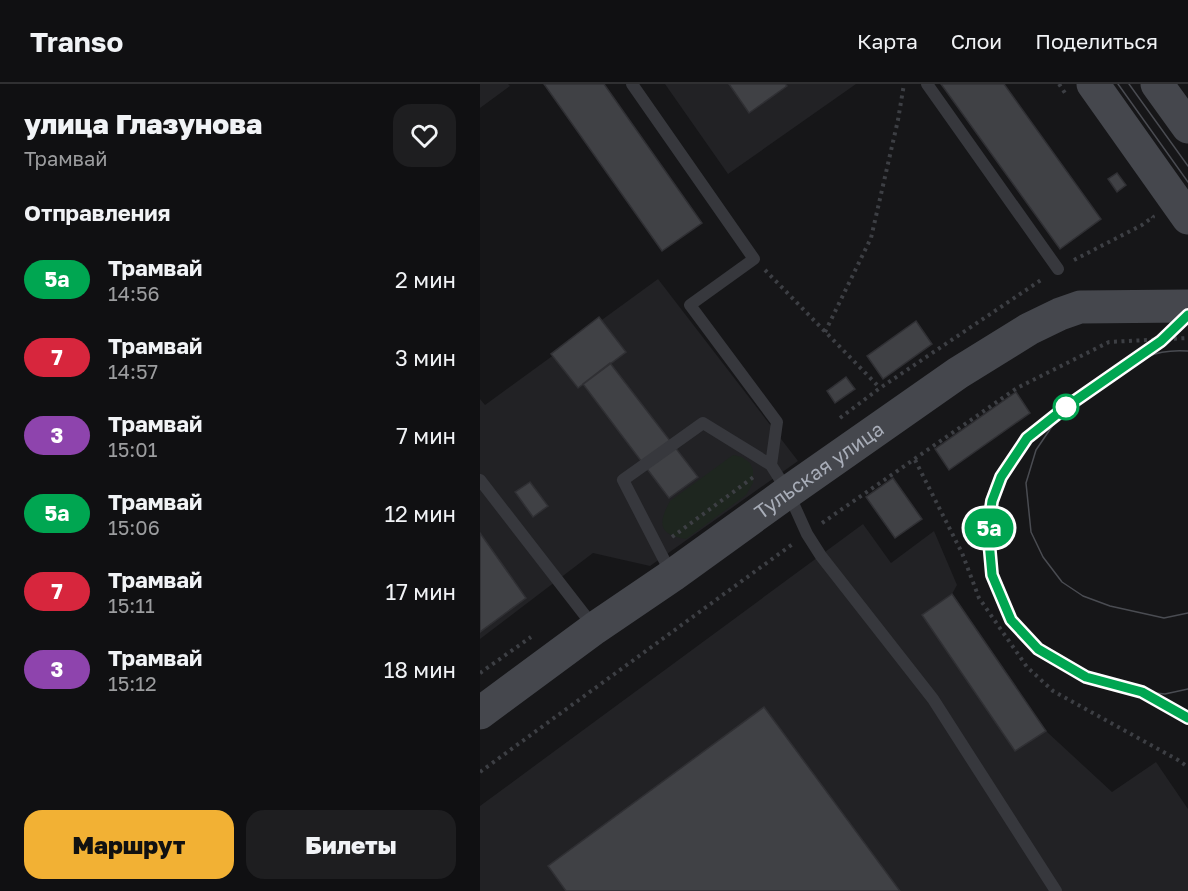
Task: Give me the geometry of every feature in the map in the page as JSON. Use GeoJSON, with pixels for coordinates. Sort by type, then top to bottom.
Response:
{"type":"FeatureCollection","features":[{"type":"Feature","properties":{"kind":"main road"},"geometry":{"type":"LineString","coordinates":[[1157,84],[1187,124]]}},
{"type":"Feature","properties":{"kind":"main road"},"geometry":{"type":"LineString","coordinates":[[1080,90],[1188,218]]}},
{"type":"Feature","properties":{"kind":"main road","name":"Тульская улица"},"geometry":{"type":"LineString","coordinates":[[480,713],[595,628],[958,373],[1029,329],[1080,307],[1188,306]]}},
{"type":"Feature","properties":{"kind":"lane"},"geometry":{"type":"LineString","coordinates":[[632,84],[754,259],[690,306],[777,422],[771,465]]}},
{"type":"Feature","properties":{"kind":"lane"},"geometry":{"type":"LineString","coordinates":[[927,84],[1058,268]]}},
{"type":"Feature","properties":{"kind":"lane"},"geometry":{"type":"LineString","coordinates":[[673,575],[623,480],[703,423],[771,465],[788,492],[807,534],[821,556],[933,699],[1056,891]]}},
{"type":"Feature","properties":{"kind":"lane"},"geometry":{"type":"LineString","coordinates":[[480,480],[595,628]]}},
{"type":"Feature","properties":{"kind":"path"},"geometry":{"type":"LineString","coordinates":[[825,332],[871,238],[904,84]]}},
{"type":"Feature","properties":{"kind":"path"},"geometry":{"type":"LineString","coordinates":[[1059,84],[1080,90]]}},
{"type":"Feature","properties":{"kind":"path"},"geometry":{"type":"LineString","coordinates":[[1058,268],[1142,225],[1153,217],[1151,211]]}},
{"type":"Feature","properties":{"kind":"path"},"geometry":{"type":"LineString","coordinates":[[754,259],[880,388]]}},
{"type":"Feature","properties":{"kind":"path"},"geometry":{"type":"LineString","coordinates":[[915,460],[962,553],[979,598],[1027,668],[1053,691],[1188,767]]}},
{"type":"Feature","properties":{"kind":"shaded area"},"geometry":{"type":"Polygon","coordinates":[[[480,84],[508,84],[510,86],[480,108],[480,84]]]}},
{"type":"Feature","properties":{"kind":"shaded area"},"geometry":{"type":"Polygon","coordinates":[[[665,84],[856,84],[728,174],[665,84]]]}},
{"type":"Feature","properties":{"kind":"shaded area"},"geometry":{"type":"Polygon","coordinates":[[[658,279],[798,461],[650,566],[593,553],[480,639],[480,399],[485,405],[658,279]]]}},
{"type":"Feature","properties":{"kind":"shaded area"},"geometry":{"type":"Polygon","coordinates":[[[733,455],[742,457],[750,463],[753,470],[753,483],[746,495],[686,539],[665,531],[662,522],[670,501],[733,455]]]}},
{"type":"Feature","properties":{"kind":"shaded area"},"geometry":{"type":"Polygon","coordinates":[[[863,524],[891,563],[934,531],[957,585],[952,594],[1046,731],[1112,792],[1156,762],[1188,809],[1188,891],[480,891],[480,806],[863,524]]]}},
{"type":"Feature","properties":{"kind":"building"},"geometry":{"type":"Polygon","coordinates":[[[544,84],[604,84],[702,223],[662,251],[544,84]]]}},
{"type":"Feature","properties":{"kind":"building"},"geometry":{"type":"Polygon","coordinates":[[[729,84],[785,84],[787,86],[749,113],[729,84]]]}},
{"type":"Feature","properties":{"kind":"building"},"geometry":{"type":"Polygon","coordinates":[[[941,84],[1004,84],[1101,219],[1060,249],[941,84]]]}},
{"type":"Feature","properties":{"kind":"building"},"geometry":{"type":"Polygon","coordinates":[[[1117,173],[1126,185],[1117,192],[1108,179],[1117,173]]]}},
{"type":"Feature","properties":{"kind":"building"},"geometry":{"type":"Polygon","coordinates":[[[599,317],[626,352],[578,388],[551,354],[599,317]]]}},
{"type":"Feature","properties":{"kind":"building"},"geometry":{"type":"Polygon","coordinates":[[[916,321],[932,344],[883,379],[867,356],[916,321]]]}},
{"type":"Feature","properties":{"kind":"building"},"geometry":{"type":"Polygon","coordinates":[[[610,363],[698,477],[669,498],[583,384],[610,363]]]}},
{"type":"Feature","properties":{"kind":"building"},"geometry":{"type":"Polygon","coordinates":[[[846,377],[855,389],[835,403],[827,391],[846,377]]]}},
{"type":"Feature","properties":{"kind":"building"},"geometry":{"type":"Polygon","coordinates":[[[1016,392],[1030,413],[949,470],[935,449],[1016,392]]]}},
{"type":"Feature","properties":{"kind":"building"},"geometry":{"type":"Polygon","coordinates":[[[893,478],[922,519],[895,538],[866,497],[893,478]]]}},
{"type":"Feature","properties":{"kind":"building"},"geometry":{"type":"Polygon","coordinates":[[[530,482],[548,506],[533,517],[515,492],[530,482]]]}},
{"type":"Feature","properties":{"kind":"building"},"geometry":{"type":"Polygon","coordinates":[[[480,533],[526,598],[480,632],[480,533]]]}},
{"type":"Feature","properties":{"kind":"building"},"geometry":{"type":"Polygon","coordinates":[[[952,594],[1046,731],[1015,751],[922,615],[952,594]]]}},
{"type":"Feature","properties":{"kind":"building"},"geometry":{"type":"Polygon","coordinates":[[[764,707],[900,891],[566,891],[548,866],[764,707]]]}},
{"type":"Feature","properties":{"kind":"tram line"},"geometry":{"type":"LineString","coordinates":[[1118,84],[1188,182]]}},
{"type":"Feature","properties":{"kind":"tram line"},"geometry":{"type":"LineString","coordinates":[[1129,84],[1188,166]]}},
{"type":"Feature","properties":{"kind":"tram line"},"geometry":{"type":"LineString","coordinates":[[1188,315],[1161,341],[1066,407],[1027,438],[1001,477],[992,501],[988,530],[992,575],[1011,620],[1038,649],[1086,677],[1141,692],[1188,718]]}},
{"type":"Feature","properties":{"kind":"tram line","name":"5а"},"geometry":{"type":"LineString","coordinates":[[1188,315],[1161,341],[1066,407],[1027,438],[1001,477],[992,501],[988,530],[992,575],[1011,620],[1038,649],[1086,677],[1142,692],[1188,718]]}},
{"type":"Feature","properties":{"kind":"tram line"},"geometry":{"type":"LineString","coordinates":[[1147,357],[1167,351],[1188,351]]}},
{"type":"Feature","properties":{"kind":"tram line"},"geometry":{"type":"LineString","coordinates":[[1057,419],[1036,450],[1026,483],[1031,532],[1043,557],[1062,582],[1083,596],[1110,606],[1164,618],[1188,613]]}},
{"type":"Feature","properties":{"kind":"tram line"},"geometry":{"type":"LineString","coordinates":[[1147,692],[1165,694],[1188,689]]}}]}
